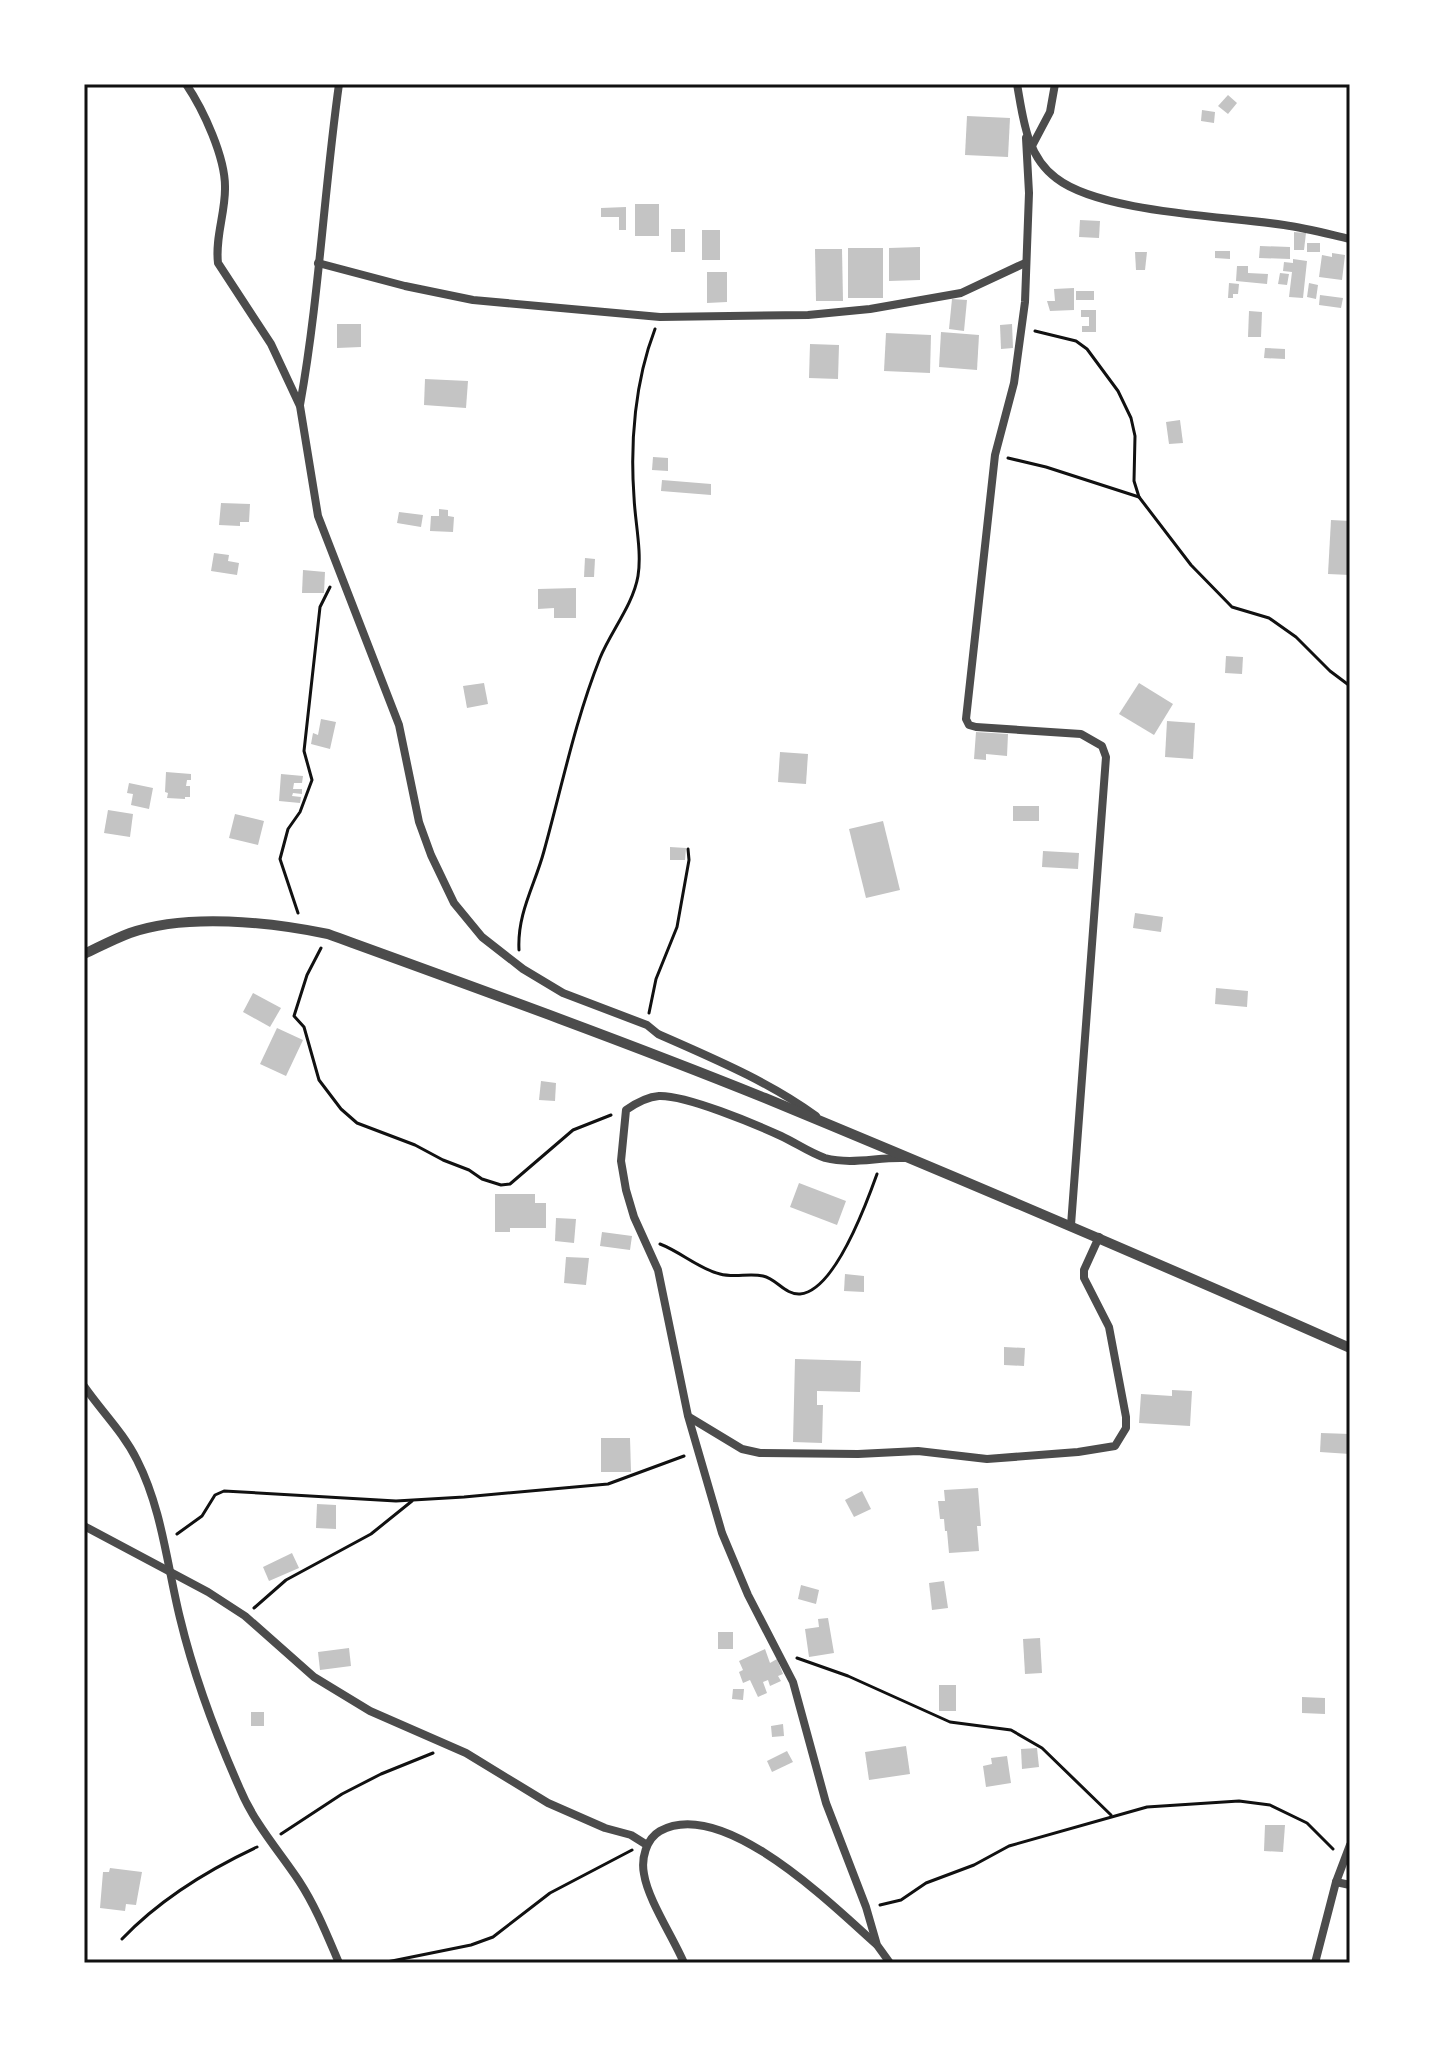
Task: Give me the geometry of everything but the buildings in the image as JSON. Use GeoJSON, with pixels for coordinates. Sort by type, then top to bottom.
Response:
{"type":"FeatureCollection","features":[{"type":"Feature","properties":{"kind":"street"},"geometry":{"type":"LineString","coordinates":[[186,84],[211,134],[224,175],[216,250],[218,263],[271,344],[300,406],[318,516],[399,725],[419,822],[454,903],[482,937],[523,969],[563,993],[647,1025],[658,1034],[762,1082],[828,1125]]}},
{"type":"Feature","properties":{"kind":"street"},"geometry":{"type":"LineString","coordinates":[[300,406],[313,333],[339,84]]}},
{"type":"Feature","properties":{"kind":"street"},"geometry":{"type":"LineString","coordinates":[[1017,84],[1029,142],[1022,329],[1014,383],[995,455],[967,722],[976,727],[1081,734],[1102,746],[1106,757],[1071,1225]]}},
{"type":"Feature","properties":{"kind":"street"},"geometry":{"type":"LineString","coordinates":[[1029,142],[1050,112],[1055,84]]}},
{"type":"Feature","properties":{"kind":"street"},"geometry":{"type":"LineString","coordinates":[[1029,142],[1054,177],[1102,199],[1287,225],[1350,239]]}},
{"type":"Feature","properties":{"kind":"street"},"geometry":{"type":"LineString","coordinates":[[318,263],[473,300],[660,317],[808,315],[870,309],[961,293],[1025,263]]}},
{"type":"Feature","properties":{"kind":"street"},"geometry":{"type":"LineString","coordinates":[[84,954],[131,933],[173,925],[221,922],[328,934],[533,1008],[828,1125],[1071,1225],[1350,1348]]}},
{"type":"Feature","properties":{"kind":"street"},"geometry":{"type":"LineString","coordinates":[[877,1945],[866,1907],[826,1803],[801,1707],[722,1533],[688,1416],[658,1270],[634,1217],[621,1161],[626,1110],[644,1099],[673,1096],[782,1136],[821,1157],[855,1162],[883,1157],[905,1158]]}},
{"type":"Feature","properties":{"kind":"street"},"geometry":{"type":"LineString","coordinates":[[688,1416],[742,1449],[760,1453],[918,1451],[987,1459],[1115,1446],[1126,1428],[1126,1417],[1115,1354],[1109,1327],[1084,1278],[1084,1270],[1099,1237]]}},
{"type":"Feature","properties":{"kind":"street"},"geometry":{"type":"LineString","coordinates":[[84,1386],[124,1435],[139,1463],[166,1549],[180,1619],[209,1711],[241,1792],[317,1912],[339,1963]]}},
{"type":"Feature","properties":{"kind":"street"},"geometry":{"type":"LineString","coordinates":[[84,1526],[208,1592],[245,1616],[314,1677],[337,1691],[398,1725],[466,1753],[548,1803],[643,1843]]}},
{"type":"Feature","properties":{"kind":"street"},"geometry":{"type":"LineString","coordinates":[[643,1843],[665,1828],[680,1825],[721,1830],[796,1874],[877,1945],[890,1963]]}},
{"type":"Feature","properties":{"kind":"street"},"geometry":{"type":"LineString","coordinates":[[643,1843],[644,1874],[684,1963]]}},
{"type":"Feature","properties":{"kind":"street"},"geometry":{"type":"LineString","coordinates":[[1315,1963],[1336,1882],[1350,1845]]}},
{"type":"Feature","properties":{"kind":"street"},"geometry":{"type":"LineString","coordinates":[[1336,1882],[1350,1885]]}},
{"type":"Feature","properties":{"kind":"path"},"geometry":{"type":"LineString","coordinates":[[523,969],[519,947],[520,918],[543,854],[579,716],[600,659],[630,600],[638,575],[633,441],[643,374],[660,317]]}},
{"type":"Feature","properties":{"kind":"path"},"geometry":{"type":"LineString","coordinates":[[1022,329],[1076,341],[1087,349],[1118,391],[1135,436],[1134,481],[1139,497],[1191,565],[1232,607],[1269,618],[1296,637],[1350,686]]}},
{"type":"Feature","properties":{"kind":"path"},"geometry":{"type":"LineString","coordinates":[[995,455],[1046,467],[1139,497]]}},
{"type":"Feature","properties":{"kind":"path"},"geometry":{"type":"LineString","coordinates":[[301,929],[292,890],[280,859],[288,829],[300,812],[312,780],[304,751],[320,607],[333,583]]}},
{"type":"Feature","properties":{"kind":"path"},"geometry":{"type":"LineString","coordinates":[[647,1025],[656,979],[677,927],[689,860],[688,849]]}},
{"type":"Feature","properties":{"kind":"path"},"geometry":{"type":"LineString","coordinates":[[328,934],[307,975],[294,1016],[304,1027],[319,1080],[341,1109],[357,1123],[415,1145],[482,1179],[501,1185],[510,1184],[573,1130],[626,1110]]}},
{"type":"Feature","properties":{"kind":"path"},"geometry":{"type":"LineString","coordinates":[[642,1236],[674,1249],[716,1273],[762,1276],[788,1291],[797,1294],[808,1292],[830,1272],[853,1235],[883,1157]]}},
{"type":"Feature","properties":{"kind":"path"},"geometry":{"type":"LineString","coordinates":[[166,1549],[180,1530],[202,1516],[215,1495],[224,1491],[414,1500],[608,1484],[699,1450]]}},
{"type":"Feature","properties":{"kind":"path"},"geometry":{"type":"LineString","coordinates":[[245,1616],[286,1580],[371,1534],[414,1500]]}},
{"type":"Feature","properties":{"kind":"path"},"geometry":{"type":"LineString","coordinates":[[778,1651],[848,1676],[950,1722],[1011,1730],[1042,1748],[1111,1815]]}},
{"type":"Feature","properties":{"kind":"path"},"geometry":{"type":"LineString","coordinates":[[122,1939],[140,1920],[205,1874],[270,1841],[342,1794],[447,1745]]}},
{"type":"Feature","properties":{"kind":"path"},"geometry":{"type":"LineString","coordinates":[[866,1907],[901,1900],[926,1883],[974,1865],[1009,1846],[1111,1815],[1161,1806],[1239,1801],[1270,1805],[1317,1830],[1344,1866]]}},
{"type":"Feature","properties":{"kind":"path"},"geometry":{"type":"LineString","coordinates":[[382,1963],[471,1945],[493,1937],[550,1893],[643,1843]]}}]}
